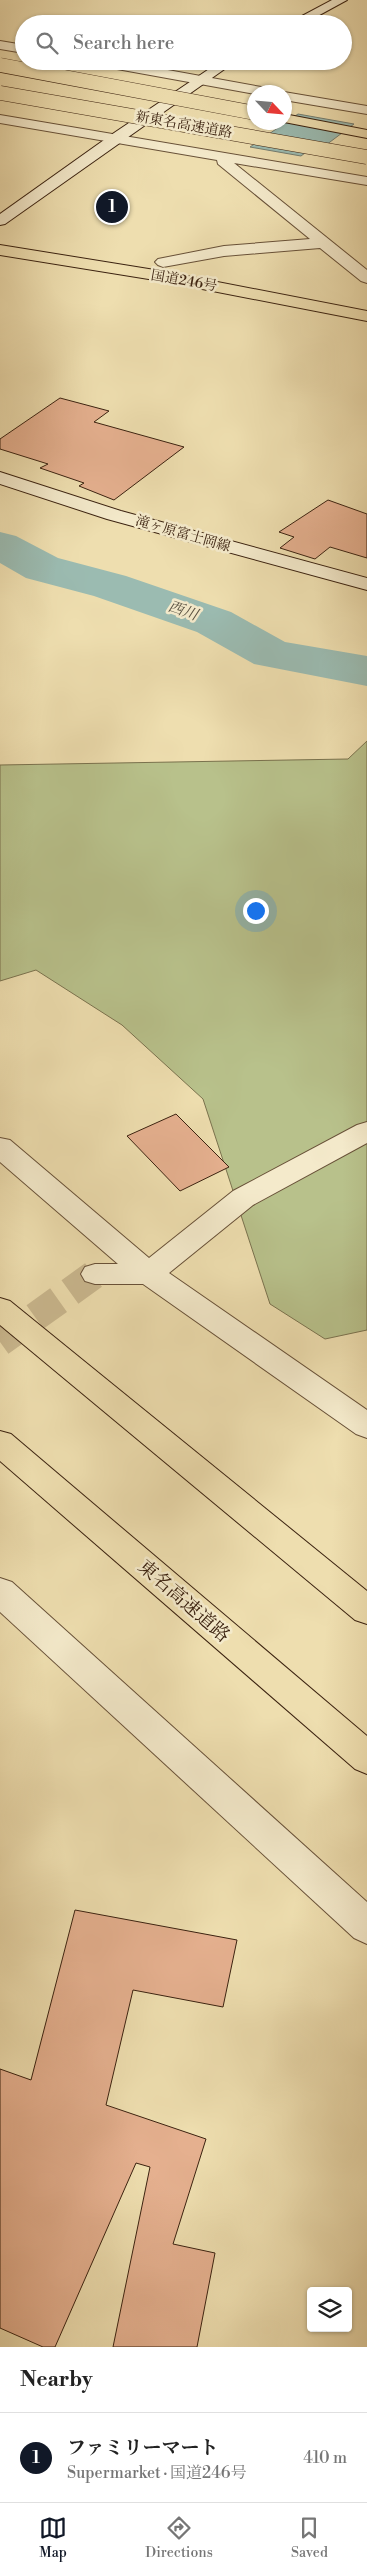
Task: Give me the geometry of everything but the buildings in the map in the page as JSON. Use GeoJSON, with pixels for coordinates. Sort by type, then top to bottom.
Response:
{"type":"FeatureCollection","features":[{"type":"Feature","properties":{"kind":"highway"},"geometry":{"type":"LineString","coordinates":[[0,65],[15,68]]}},
{"type":"Feature","properties":{"kind":"highway"},"geometry":{"type":"LineString","coordinates":[[26,70],[247,112]]}},
{"type":"Feature","properties":{"kind":"highway","name":"新東名高速道路"},"geometry":{"type":"LineString","coordinates":[[0,80],[367,143]]}},
{"type":"Feature","properties":{"kind":"highway","name":"新東名高速道路"},"geometry":{"type":"LineString","coordinates":[[0,93],[367,157]]}},
{"type":"Feature","properties":{"kind":"highway"},"geometry":{"type":"LineString","coordinates":[[292,120],[367,134]]}},
{"type":"Feature","properties":{"kind":"highway","name":"国道246号"},"geometry":{"type":"LineString","coordinates":[[0,237],[163,262],[258,279]]}},
{"type":"Feature","properties":{"kind":"highway","name":"国道246号"},"geometry":{"type":"LineString","coordinates":[[0,250],[161,276],[367,316]]}},
{"type":"Feature","properties":{"kind":"highway"},"geometry":{"type":"LineString","coordinates":[[0,1309],[367,1610]]}},
{"type":"Feature","properties":{"kind":"highway","name":"東名高速道路"},"geometry":{"type":"LineString","coordinates":[[0,1443],[367,1758]]}},
{"type":"Feature","properties":{"kind":"street"},"geometry":{"type":"LineString","coordinates":[[311,15],[342,0]]}},
{"type":"Feature","properties":{"kind":"street"},"geometry":{"type":"LineString","coordinates":[[0,45],[15,48]]}},
{"type":"Feature","properties":{"kind":"street"},"geometry":{"type":"LineString","coordinates":[[142,70],[247,89]]}},
{"type":"Feature","properties":{"kind":"street"},"geometry":{"type":"LineString","coordinates":[[0,221],[116,138],[216,70]]}},
{"type":"Feature","properties":{"kind":"street"},"geometry":{"type":"LineString","coordinates":[[292,97],[367,110]]}},
{"type":"Feature","properties":{"kind":"street"},"geometry":{"type":"LineString","coordinates":[[0,119],[367,181]]}},
{"type":"Feature","properties":{"kind":"street"},"geometry":{"type":"LineString","coordinates":[[223,161],[367,278]]}},
{"type":"Feature","properties":{"kind":"street"},"geometry":{"type":"LineString","coordinates":[[239,174],[268,176],[367,194]]}},
{"type":"Feature","properties":{"kind":"street"},"geometry":{"type":"LineString","coordinates":[[163,262],[224,251],[323,242]]}},
{"type":"Feature","properties":{"kind":"street","name":"滝ヶ原富士岡線"},"geometry":{"type":"LineString","coordinates":[[0,478],[114,515],[367,584]]}},
{"type":"Feature","properties":{"kind":"street"},"geometry":{"type":"LineString","coordinates":[[95,1274],[148,1274],[243,1198],[367,1131]]}},
{"type":"Feature","properties":{"kind":"street"},"geometry":{"type":"LineString","coordinates":[[0,1147],[148,1274],[367,1426]]}},
{"type":"Feature","properties":{"kind":"street"},"geometry":{"type":"LineString","coordinates":[[0,1592],[367,1926]]}},
{"type":"Feature","properties":{"kind":"green space"},"geometry":{"type":"Polygon","coordinates":[[[367,741],[367,1330],[325,1339],[270,1304],[203,1099],[122,1025],[36,970],[0,981],[0,765],[348,759],[367,741]]]}},
{"type":"Feature","properties":{"kind":"water"},"geometry":{"type":"Polygon","coordinates":[[[298,114],[354,124],[318,151],[309,150],[301,156],[250,147],[275,130],[292,130],[292,118],[298,114]]]}},
{"type":"Feature","properties":{"kind":"waterway","name":"西川"},"geometry":{"type":"LineString","coordinates":[[0,545],[42,568],[110,586],[214,622],[271,654],[367,671]]}},
{"type":"Feature","properties":{"kind":"tunnel"},"geometry":{"type":"LineString","coordinates":[[0,1342],[95,1274]]}},
{"type":"Feature","properties":{"kind":"place","name":"ファミリーマート"},"geometry":{"type":"Point","coordinates":[112,207]}}]}
